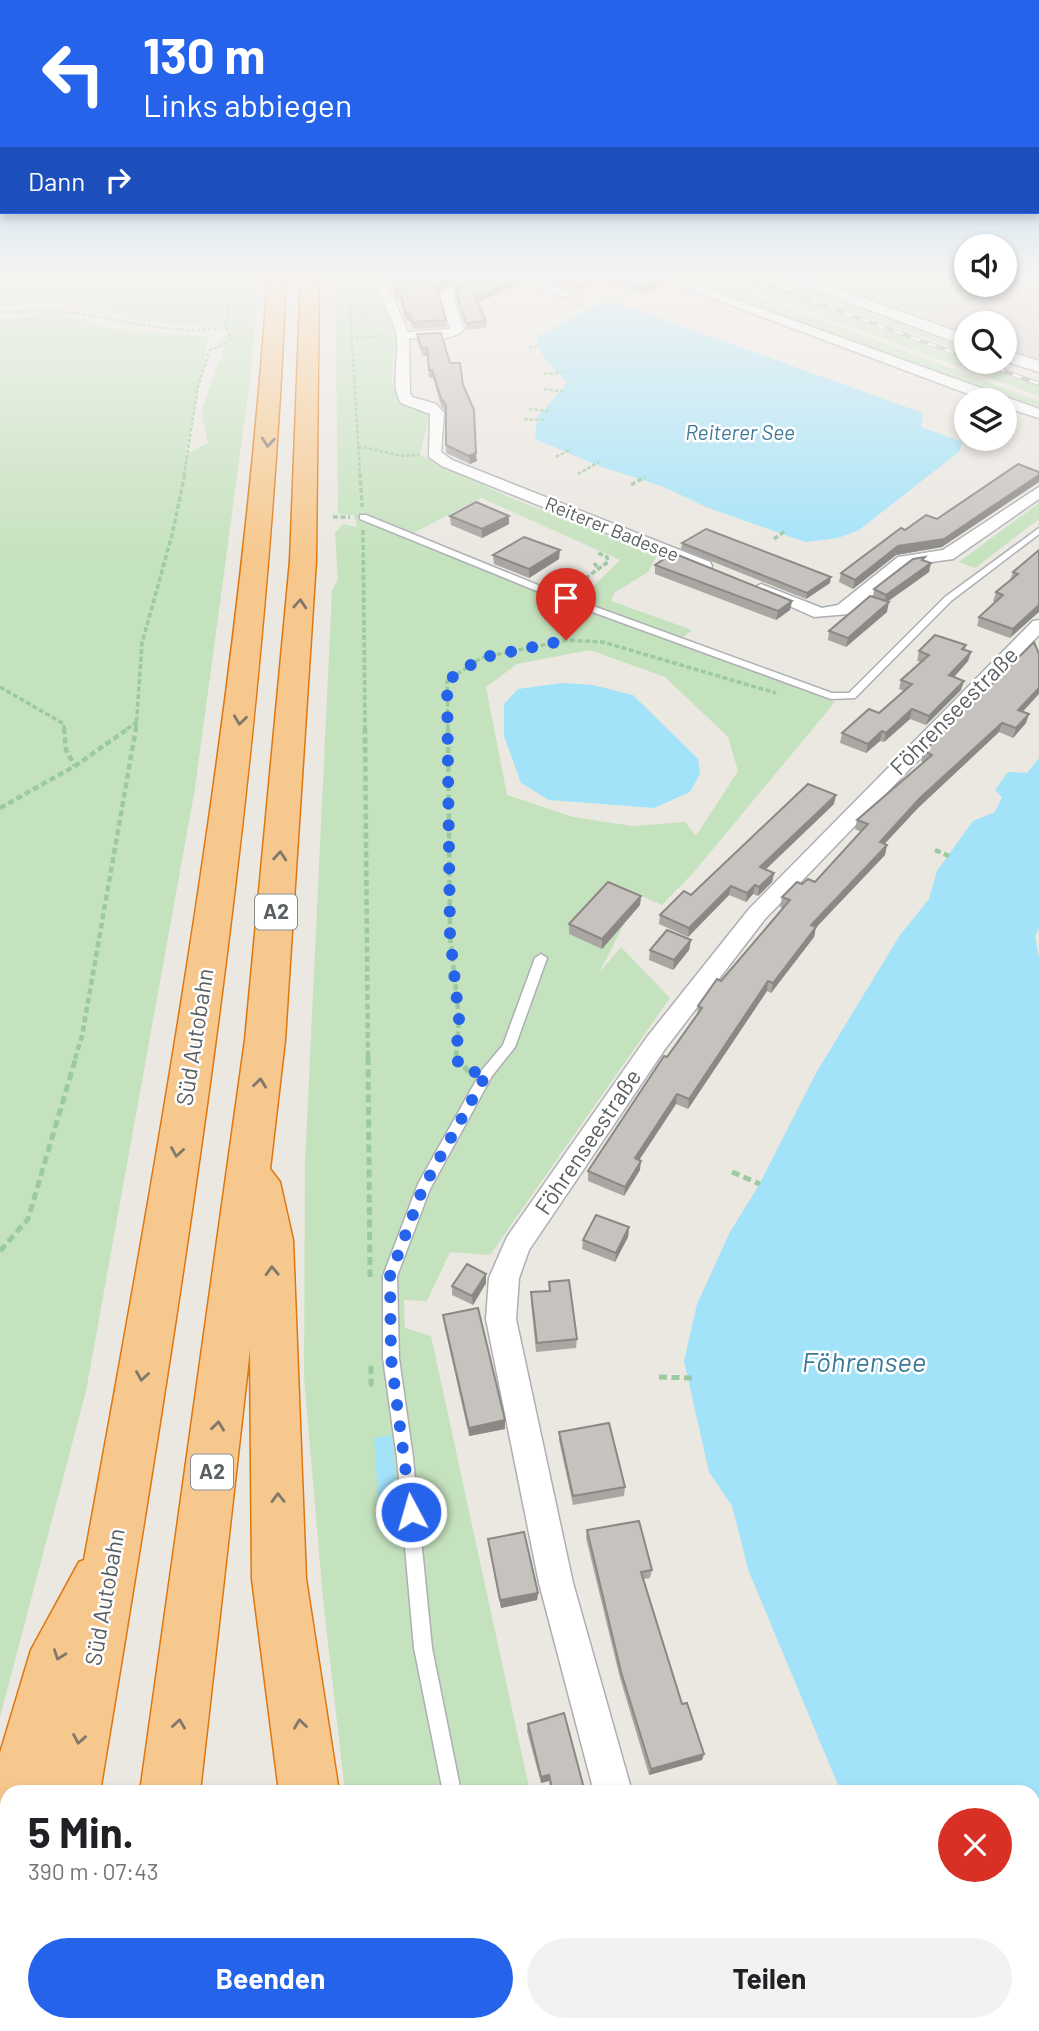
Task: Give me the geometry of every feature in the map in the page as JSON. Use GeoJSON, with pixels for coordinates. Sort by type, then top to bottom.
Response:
{"type":"FeatureCollection","features":[{"type":"Feature","properties":{"kind":"highway","name":"Süd Autobahn"},"geometry":{"type":"LineString","coordinates":[[70,1785],[114,1552],[211,939],[240,720],[269,441],[272,371]]}},
{"type":"Feature","properties":{"kind":"highway","name":"A2"},"geometry":{"type":"LineString","coordinates":[[171,1785],[265,1040],[303,561],[308,371]]}},
{"type":"Feature","properties":{"kind":"highway"},"geometry":{"type":"LineString","coordinates":[[252,1151],[271,1240],[279,1579],[308,1785]]}},
{"type":"Feature","properties":{"kind":"highway"},"geometry":{"type":"LineString","coordinates":[[20,1785],[59,1650],[114,1552]]}},
{"type":"Feature","properties":{"kind":"street","name":"Reiterer Badesee"},"geometry":{"type":"LineString","coordinates":[[402,371],[402,393],[406,400],[431,407],[437,413],[435,454],[441,459],[717,572]]}},
{"type":"Feature","properties":{"kind":"street"},"geometry":{"type":"LineString","coordinates":[[920,371],[967,388]]}},
{"type":"Feature","properties":{"kind":"street"},"geometry":{"type":"LineString","coordinates":[[1017,408],[1038,418]]}},
{"type":"Feature","properties":{"kind":"street"},"geometry":{"type":"LineString","coordinates":[[743,582],[820,613],[843,610],[904,561],[925,555],[947,555],[1039,492]]}},
{"type":"Feature","properties":{"kind":"street","name":"Föhrenseestraße"},"geometry":{"type":"LineString","coordinates":[[611,1785],[556,1583],[501,1319],[504,1279],[517,1245],[656,1043],[757,914],[1039,625]]}},
{"type":"Feature","properties":{"kind":"lane"},"geometry":{"type":"LineString","coordinates":[[363,517],[557,596],[831,696],[852,696],[948,599],[1039,530]]}},
{"type":"Feature","properties":{"kind":"lane"},"geometry":{"type":"LineString","coordinates":[[451,1785],[424,1648],[391,1358],[390,1276],[423,1188],[487,1073],[509,1048],[541,958]]}},
{"type":"Feature","properties":{"kind":"path"},"geometry":{"type":"LineString","coordinates":[[0,1251],[28,1220],[82,1035],[138,722],[142,643],[172,536],[203,371]]}},
{"type":"Feature","properties":{"kind":"path"},"geometry":{"type":"LineString","coordinates":[[352,371],[363,517],[370,1286]]}},
{"type":"Feature","properties":{"kind":"path"},"geometry":{"type":"LineString","coordinates":[[544,374],[567,372]]}},
{"type":"Feature","properties":{"kind":"path"},"geometry":{"type":"LineString","coordinates":[[544,389],[566,392]]}},
{"type":"Feature","properties":{"kind":"path"},"geometry":{"type":"LineString","coordinates":[[529,409],[549,411]]}},
{"type":"Feature","properties":{"kind":"path"},"geometry":{"type":"LineString","coordinates":[[524,419],[544,420]]}},
{"type":"Feature","properties":{"kind":"path"},"geometry":{"type":"LineString","coordinates":[[358,446],[402,456]]}},
{"type":"Feature","properties":{"kind":"path"},"geometry":{"type":"LineString","coordinates":[[556,457],[571,449]]}},
{"type":"Feature","properties":{"kind":"path"},"geometry":{"type":"LineString","coordinates":[[578,474],[599,462]]}},
{"type":"Feature","properties":{"kind":"path"},"geometry":{"type":"LineString","coordinates":[[631,485],[645,477]]}},
{"type":"Feature","properties":{"kind":"path"},"geometry":{"type":"LineString","coordinates":[[774,539],[785,531]]}},
{"type":"Feature","properties":{"kind":"path"},"geometry":{"type":"LineString","coordinates":[[557,596],[608,562],[607,557],[596,552]]}},
{"type":"Feature","properties":{"kind":"path"},"geometry":{"type":"LineString","coordinates":[[594,562],[599,569]]}},
{"type":"Feature","properties":{"kind":"path"},"geometry":{"type":"LineString","coordinates":[[487,1073],[465,1071],[456,1059],[459,1019],[450,935],[447,681],[481,658],[566,640],[603,642],[783,695]]}},
{"type":"Feature","properties":{"kind":"path"},"geometry":{"type":"LineString","coordinates":[[0,687],[64,724],[66,750],[75,766]]}},
{"type":"Feature","properties":{"kind":"path"},"geometry":{"type":"LineString","coordinates":[[0,808],[75,766],[138,722]]}},
{"type":"Feature","properties":{"kind":"path"},"geometry":{"type":"LineString","coordinates":[[935,850],[949,856]]}},
{"type":"Feature","properties":{"kind":"path"},"geometry":{"type":"LineString","coordinates":[[732,1172],[760,1184]]}},
{"type":"Feature","properties":{"kind":"path"},"geometry":{"type":"LineString","coordinates":[[371,1356],[371,1384],[397,1394]]}},
{"type":"Feature","properties":{"kind":"path"},"geometry":{"type":"LineString","coordinates":[[659,1377],[692,1378]]}},
{"type":"Feature","properties":{"kind":"green space"},"geometry":{"type":"Polygon","coordinates":[[[0,371],[202,371],[185,455],[208,443],[201,412],[216,371],[251,371],[195,788],[86,1391],[0,1717],[0,371]]]}},
{"type":"Feature","properties":{"kind":"green space"},"geometry":{"type":"Polygon","coordinates":[[[336,371],[392,371],[391,378],[399,399],[426,408],[430,412],[420,455],[509,497],[657,555],[648,572],[614,593],[611,601],[692,630],[682,638],[578,601],[620,560],[481,498],[404,538],[550,598],[835,702],[693,873],[662,905],[639,895],[599,973],[621,947],[670,998],[490,1255],[450,1252],[427,1301],[404,1300],[405,1328],[431,1336],[528,1785],[344,1785],[323,1599],[304,1377],[305,1163],[332,591],[338,579],[335,533],[343,524],[357,527],[354,515],[338,514],[336,371]],[[590,650],[517,664],[486,687],[507,795],[573,817],[633,826],[685,822],[696,836],[738,771],[728,737],[665,677],[590,650]]]}},
{"type":"Feature","properties":{"kind":"green space"},"geometry":{"type":"Polygon","coordinates":[[[931,371],[967,374],[1004,388],[979,388],[931,371]]]}},
{"type":"Feature","properties":{"kind":"green space"},"geometry":{"type":"Polygon","coordinates":[[[979,374],[1006,374],[1039,386],[1039,396],[979,374]]]}},
{"type":"Feature","properties":{"kind":"green space"},"geometry":{"type":"Polygon","coordinates":[[[1017,393],[1039,401],[1039,410],[1017,402],[1017,393]]]}},
{"type":"Feature","properties":{"kind":"green space"},"geometry":{"type":"Polygon","coordinates":[[[1039,503],[1039,519],[975,568],[959,562],[1039,503]]]}},
{"type":"Feature","properties":{"kind":"water","name":"Reiterer See"},"geometry":{"type":"Polygon","coordinates":[[[556,371],[806,371],[923,413],[921,427],[954,439],[954,451],[960,451],[859,530],[838,538],[805,542],[706,507],[664,487],[599,466],[535,439],[537,418],[568,382],[556,371]]]}},
{"type":"Feature","properties":{"kind":"water"},"geometry":{"type":"Polygon","coordinates":[[[562,683],[593,685],[633,695],[698,759],[700,774],[690,792],[654,808],[549,800],[521,783],[504,736],[504,704],[518,689],[562,683]]]}},
{"type":"Feature","properties":{"kind":"water","name":"Föhrensee"},"geometry":{"type":"Polygon","coordinates":[[[1039,758],[1039,928],[1035,936],[1039,959],[1039,1785],[838,1785],[749,1572],[732,1506],[709,1472],[684,1361],[697,1304],[730,1232],[759,1185],[816,1073],[900,935],[929,899],[937,871],[973,821],[995,812],[1002,797],[995,790],[1008,772],[1027,773],[1039,758]]]}},
{"type":"Feature","properties":{"kind":"water"},"geometry":{"type":"Polygon","coordinates":[[[392,1435],[398,1503],[379,1506],[374,1438],[392,1435]]]}},
{"type":"Feature","properties":{"kind":"building"},"geometry":{"type":"Polygon","coordinates":[[[432,371],[461,371],[463,385],[474,410],[476,453],[469,456],[446,445],[446,405],[432,371]]]}},
{"type":"Feature","properties":{"kind":"building"},"geometry":{"type":"Polygon","coordinates":[[[1018,464],[1039,472],[1039,475],[944,539],[898,546],[855,580],[841,573],[901,528],[905,530],[926,515],[937,519],[1018,464]]]}},
{"type":"Feature","properties":{"kind":"building"},"geometry":{"type":"Polygon","coordinates":[[[476,502],[509,516],[482,529],[450,516],[476,502]]]}},
{"type":"Feature","properties":{"kind":"building"},"geometry":{"type":"Polygon","coordinates":[[[706,529],[831,577],[807,593],[682,543],[706,529]]]}},
{"type":"Feature","properties":{"kind":"building"},"geometry":{"type":"Polygon","coordinates":[[[524,537],[560,550],[529,569],[493,555],[524,537]]]}},
{"type":"Feature","properties":{"kind":"building"},"geometry":{"type":"Polygon","coordinates":[[[1039,550],[1039,605],[1013,629],[979,617],[1003,595],[996,592],[1018,574],[1013,572],[1039,550]]]}},
{"type":"Feature","properties":{"kind":"building"},"geometry":{"type":"Polygon","coordinates":[[[673,553],[792,601],[778,611],[655,565],[673,553]]]}},
{"type":"Feature","properties":{"kind":"building"},"geometry":{"type":"Polygon","coordinates":[[[925,557],[922,560],[931,563],[886,595],[874,589],[913,559],[925,557]]]}},
{"type":"Feature","properties":{"kind":"building"},"geometry":{"type":"Polygon","coordinates":[[[870,596],[889,602],[848,638],[829,631],[870,596]]]}},
{"type":"Feature","properties":{"kind":"building"},"geometry":{"type":"Polygon","coordinates":[[[935,635],[966,645],[962,649],[971,652],[949,675],[964,681],[929,716],[912,709],[886,733],[882,731],[868,744],[842,733],[869,709],[879,713],[912,684],[901,680],[929,655],[919,651],[935,635]]]}},
{"type":"Feature","properties":{"kind":"building"},"geometry":{"type":"Polygon","coordinates":[[[1034,642],[1039,654],[1039,688],[1018,710],[1029,714],[1016,728],[1002,723],[920,798],[880,842],[887,845],[811,925],[816,927],[773,983],[768,981],[689,1099],[677,1094],[635,1158],[641,1161],[625,1187],[588,1171],[664,1056],[667,1057],[702,1008],[698,1006],[717,979],[721,981],[790,900],[782,897],[797,882],[802,884],[808,879],[815,882],[868,824],[857,820],[932,755],[924,751],[1034,642]]]}},
{"type":"Feature","properties":{"kind":"building"},"geometry":{"type":"Polygon","coordinates":[[[808,784],[836,795],[760,867],[774,873],[759,887],[755,885],[747,893],[731,886],[689,928],[660,915],[684,891],[691,895],[808,784]]]}},
{"type":"Feature","properties":{"kind":"building"},"geometry":{"type":"Polygon","coordinates":[[[608,882],[641,896],[602,939],[569,924],[608,882]]]}},
{"type":"Feature","properties":{"kind":"building"},"geometry":{"type":"Polygon","coordinates":[[[667,930],[691,940],[674,960],[650,950],[667,930]]]}},
{"type":"Feature","properties":{"kind":"building"},"geometry":{"type":"Polygon","coordinates":[[[596,1215],[629,1227],[616,1253],[583,1240],[596,1215]]]}},
{"type":"Feature","properties":{"kind":"building"},"geometry":{"type":"Polygon","coordinates":[[[467,1264],[486,1274],[472,1296],[452,1286],[467,1264]]]}},
{"type":"Feature","properties":{"kind":"building"},"geometry":{"type":"Polygon","coordinates":[[[569,1280],[577,1339],[537,1343],[531,1292],[550,1291],[549,1282],[569,1280]]]}},
{"type":"Feature","properties":{"kind":"building"},"geometry":{"type":"Polygon","coordinates":[[[478,1308],[505,1420],[469,1428],[443,1315],[478,1308]]]}},
{"type":"Feature","properties":{"kind":"building"},"geometry":{"type":"Polygon","coordinates":[[[609,1423],[625,1487],[573,1496],[559,1432],[609,1423]]]}},
{"type":"Feature","properties":{"kind":"building"},"geometry":{"type":"Polygon","coordinates":[[[639,1521],[652,1570],[641,1572],[682,1704],[687,1703],[704,1754],[651,1769],[621,1672],[587,1530],[639,1521]]]}},
{"type":"Feature","properties":{"kind":"building"},"geometry":{"type":"Polygon","coordinates":[[[524,1532],[538,1593],[500,1600],[488,1539],[524,1532]]]}},
{"type":"Feature","properties":{"kind":"building"},"geometry":{"type":"Polygon","coordinates":[[[564,1713],[583,1785],[551,1785],[549,1775],[541,1777],[528,1724],[564,1713]]]}},
{"type":"Feature","properties":{"kind":"railway"},"geometry":{"type":"LineString","coordinates":[[1012,374],[1039,384]]}},
{"type":"Feature","properties":{"kind":"route"},"geometry":{"type":"LineString","coordinates":[[411,1512],[391,1358],[390,1276],[423,1188],[487,1073],[465,1071],[456,1059],[459,1019],[450,935],[447,681],[481,658],[566,640]]}}]}
